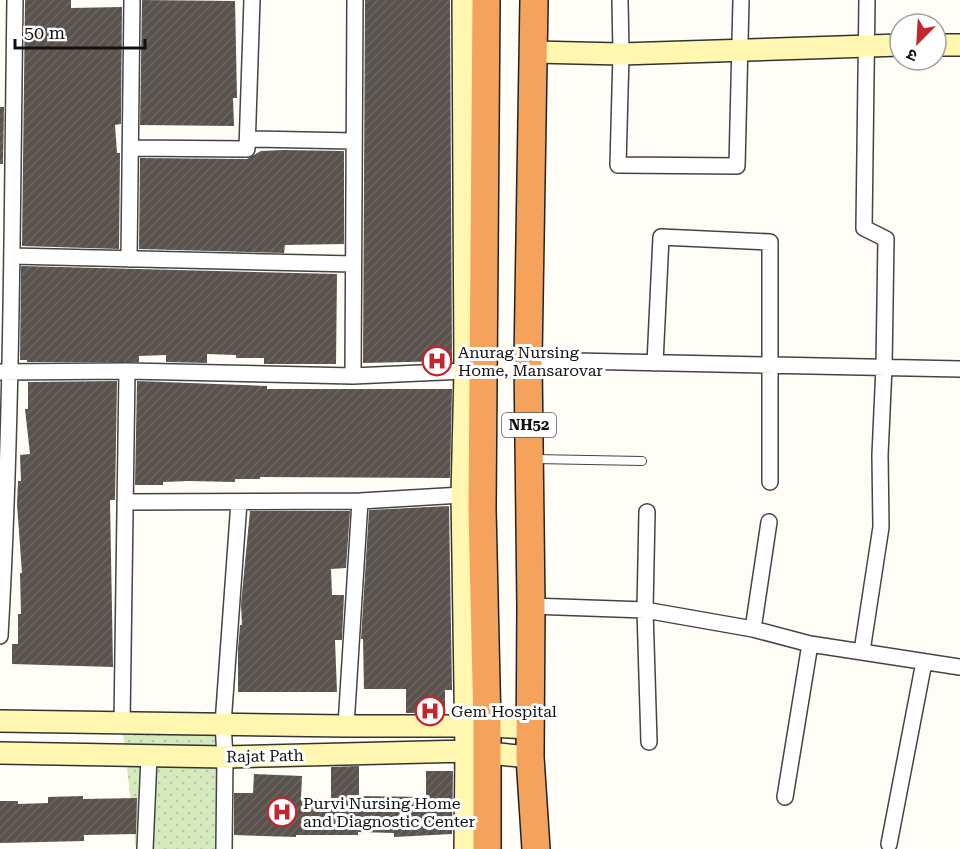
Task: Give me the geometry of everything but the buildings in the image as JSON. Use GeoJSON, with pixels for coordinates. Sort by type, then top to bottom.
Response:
{"type":"FeatureCollection","features":[{"type":"Feature","properties":{"kind":"highway","name":"NH52"},"geometry":{"type":"LineString","coordinates":[[486,0],[482,509],[476,752],[487,849]]}},
{"type":"Feature","properties":{"kind":"highway","name":"NH52"},"geometry":{"type":"LineString","coordinates":[[534,0],[528,360],[530,757],[536,849]]}},
{"type":"Feature","properties":{"kind":"street"},"geometry":{"type":"LineString","coordinates":[[0,636],[8,262],[7,70],[15,0]]}},
{"type":"Feature","properties":{"kind":"street"},"geometry":{"type":"LineString","coordinates":[[129,259],[132,0]]}},
{"type":"Feature","properties":{"kind":"street"},"geometry":{"type":"LineString","coordinates":[[131,148],[248,149],[252,0]]}},
{"type":"Feature","properties":{"kind":"street"},"geometry":{"type":"LineString","coordinates":[[353,376],[355,0]]}},
{"type":"Feature","properties":{"kind":"street"},"geometry":{"type":"LineString","coordinates":[[463,0],[465,371],[462,495],[476,726]]}},
{"type":"Feature","properties":{"kind":"street"},"geometry":{"type":"LineString","coordinates":[[620,0],[618,165],[737,166],[741,0]]}},
{"type":"Feature","properties":{"kind":"street"},"geometry":{"type":"LineString","coordinates":[[862,651],[881,527],[880,455],[886,239],[864,228],[867,0]]}},
{"type":"Feature","properties":{"kind":"street"},"geometry":{"type":"LineString","coordinates":[[534,52],[621,54],[888,45]]}},
{"type":"Feature","properties":{"kind":"street"},"geometry":{"type":"LineString","coordinates":[[248,139],[354,141]]}},
{"type":"Feature","properties":{"kind":"street"},"geometry":{"type":"LineString","coordinates":[[655,363],[661,237],[770,242],[770,482]]}},
{"type":"Feature","properties":{"kind":"street"},"geometry":{"type":"LineString","coordinates":[[8,262],[129,259],[353,264]]}},
{"type":"Feature","properties":{"kind":"street"},"geometry":{"type":"LineString","coordinates":[[528,360],[960,369]]}},
{"type":"Feature","properties":{"kind":"street"},"geometry":{"type":"LineString","coordinates":[[4,372],[128,371],[353,376],[465,371]]}},
{"type":"Feature","properties":{"kind":"street"},"geometry":{"type":"LineString","coordinates":[[122,723],[128,371]]}},
{"type":"Feature","properties":{"kind":"street"},"geometry":{"type":"LineString","coordinates":[[125,502],[360,501],[462,495]]}},
{"type":"Feature","properties":{"kind":"street"},"geometry":{"type":"LineString","coordinates":[[346,726],[360,501]]}},
{"type":"Feature","properties":{"kind":"street"},"geometry":{"type":"LineString","coordinates":[[224,849],[223,724],[239,502]]}},
{"type":"Feature","properties":{"kind":"street"},"geometry":{"type":"LineString","coordinates":[[646,512],[645,610],[649,742]]}},
{"type":"Feature","properties":{"kind":"street"},"geometry":{"type":"LineString","coordinates":[[753,628],[769,522]]}},
{"type":"Feature","properties":{"kind":"street"},"geometry":{"type":"LineString","coordinates":[[531,606],[645,610],[753,628],[810,644],[960,667]]}},
{"type":"Feature","properties":{"kind":"street"},"geometry":{"type":"LineString","coordinates":[[785,797],[810,644]]}},
{"type":"Feature","properties":{"kind":"street"},"geometry":{"type":"LineString","coordinates":[[889,844],[924,662]]}},
{"type":"Feature","properties":{"kind":"street","name":"Rajat Path"},"geometry":{"type":"LineString","coordinates":[[0,721],[530,728]]}},
{"type":"Feature","properties":{"kind":"street"},"geometry":{"type":"LineString","coordinates":[[465,849],[476,752]]}},
{"type":"Feature","properties":{"kind":"street","name":"Rajat Path"},"geometry":{"type":"LineString","coordinates":[[0,753],[225,757],[476,752],[530,757]]}},
{"type":"Feature","properties":{"kind":"street"},"geometry":{"type":"LineString","coordinates":[[145,849],[149,757]]}},
{"type":"Feature","properties":{"kind":"lane"},"geometry":{"type":"LineString","coordinates":[[530,459],[642,461]]}},
{"type":"Feature","properties":{"kind":"green space"},"geometry":{"type":"Polygon","coordinates":[[[122,723],[234,725],[224,849],[136,849],[122,723]]]}},
{"type":"Feature","properties":{"kind":"place","name":"Anurag Nursing Home, Mansarovar"},"geometry":{"type":"Point","coordinates":[437,361]}},
{"type":"Feature","properties":{"kind":"place","name":"Gem Hospital"},"geometry":{"type":"Point","coordinates":[430,711]}},
{"type":"Feature","properties":{"kind":"place","name":"Purvi Nursing Home and Diagnostic Center"},"geometry":{"type":"Point","coordinates":[282,812]}}]}
